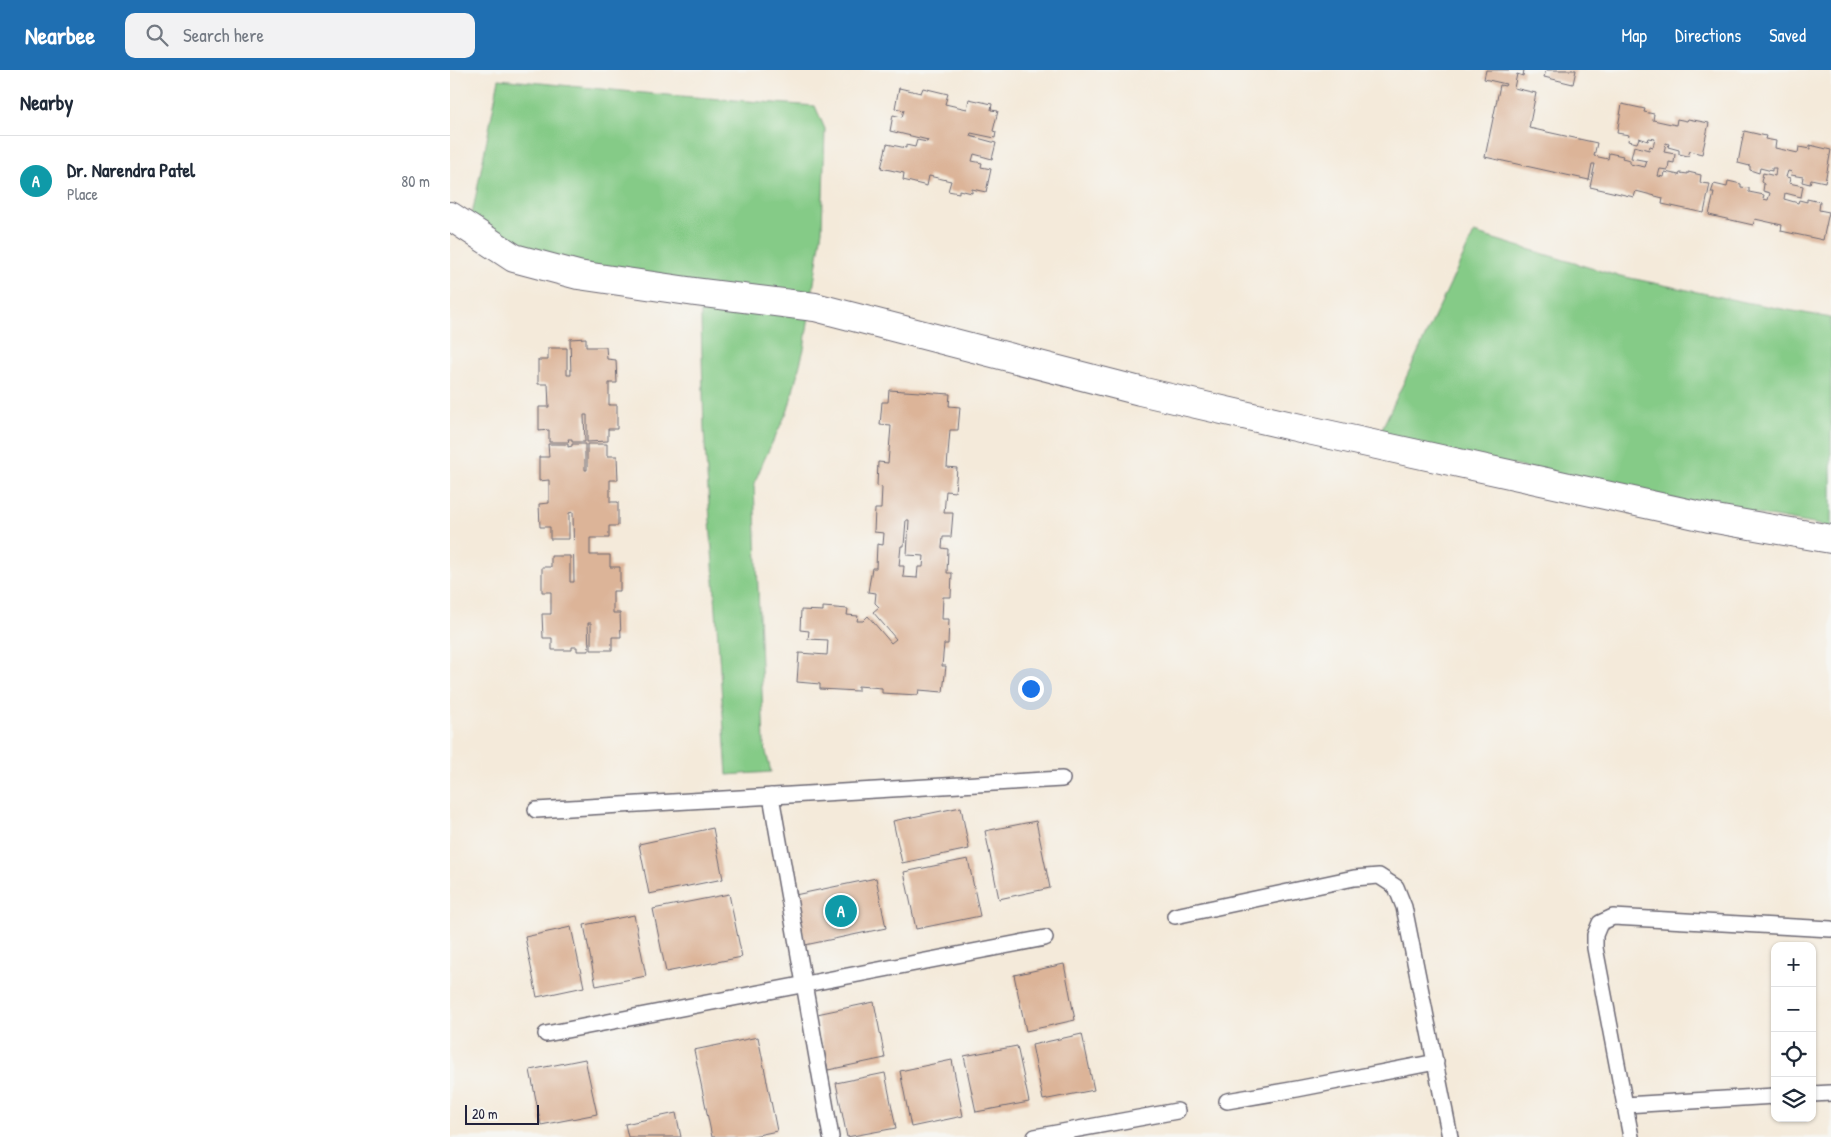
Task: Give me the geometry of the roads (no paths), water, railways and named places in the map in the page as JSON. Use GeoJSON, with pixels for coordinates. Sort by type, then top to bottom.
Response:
{"type":"FeatureCollection","features":[{"type":"Feature","properties":{"kind":"street"},"geometry":{"type":"LineString","coordinates":[[450,216],[514,258],[578,275],[815,307],[1140,391],[1313,431],[1710,518],[1831,539]]}},
{"type":"Feature","properties":{"kind":"lane"},"geometry":{"type":"LineString","coordinates":[[536,810],[1062,779]]}},
{"type":"Feature","properties":{"kind":"lane"},"geometry":{"type":"LineString","coordinates":[[771,796],[831,1137]]}},
{"type":"Feature","properties":{"kind":"lane"},"geometry":{"type":"LineString","coordinates":[[1175,916],[1354,878],[1379,876],[1396,887],[1404,907],[1450,1137]]}},
{"type":"Feature","properties":{"kind":"lane"},"geometry":{"type":"LineString","coordinates":[[1631,1137],[1595,948],[1595,935],[1600,923],[1613,918],[1831,929]]}},
{"type":"Feature","properties":{"kind":"lane"},"geometry":{"type":"LineString","coordinates":[[546,1034],[1045,938]]}},
{"type":"Feature","properties":{"kind":"lane"},"geometry":{"type":"LineString","coordinates":[[1227,1101],[1436,1062]]}},
{"type":"Feature","properties":{"kind":"lane"},"geometry":{"type":"LineString","coordinates":[[1816,1094],[1831,1093]]}},
{"type":"Feature","properties":{"kind":"lane"},"geometry":{"type":"LineString","coordinates":[[1625,1105],[1771,1096]]}},
{"type":"Feature","properties":{"kind":"lane"},"geometry":{"type":"LineString","coordinates":[[1035,1137],[1177,1111]]}},
{"type":"Feature","properties":{"kind":"place","name":"Dr. Narendra Patel"},"geometry":{"type":"Point","coordinates":[841,911]}}]}
